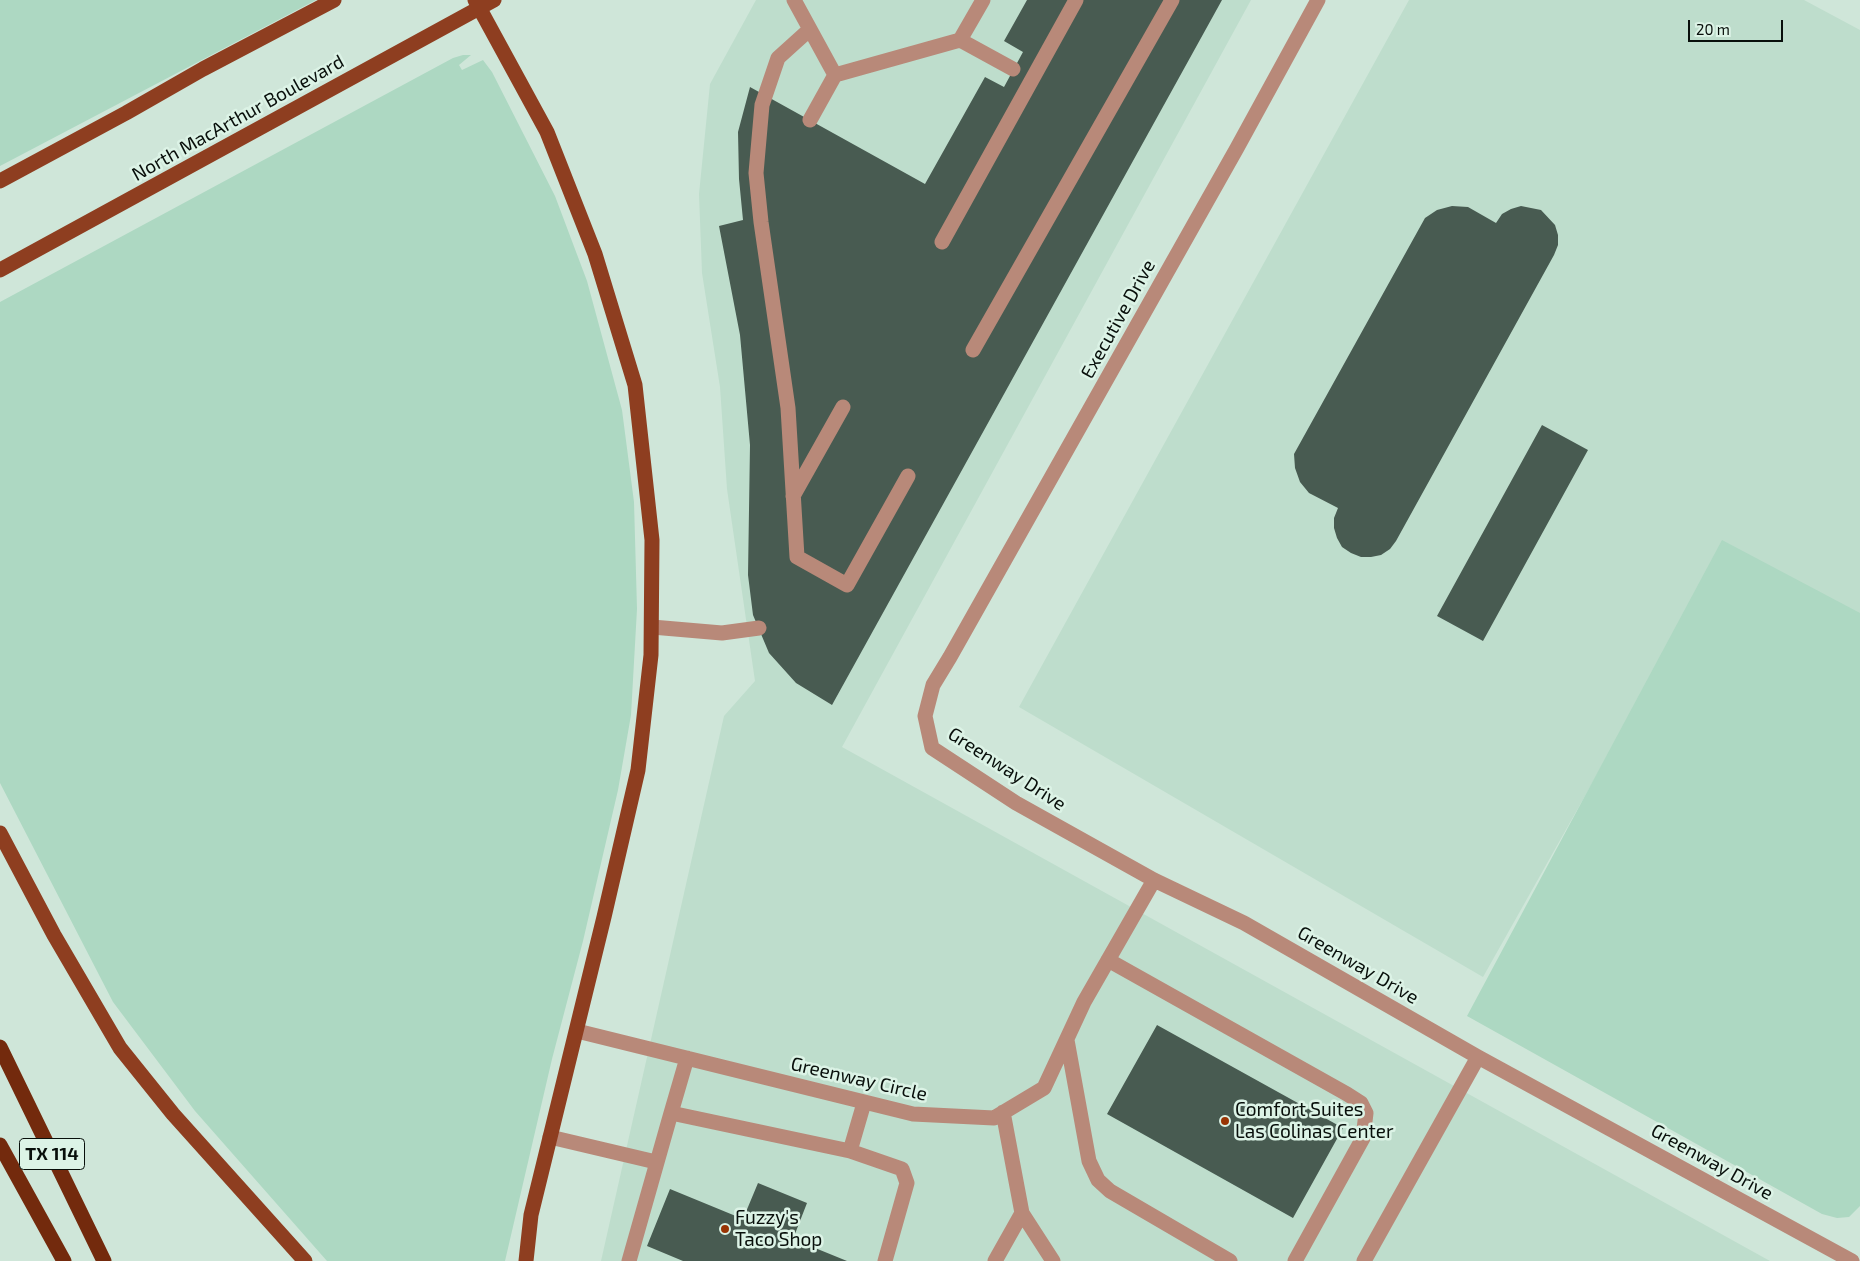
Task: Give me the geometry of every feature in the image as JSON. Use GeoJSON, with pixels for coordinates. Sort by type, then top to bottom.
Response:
{"type":"FeatureCollection","features":[{"type":"Feature","properties":{"kind":"highway","name":"TX 114"},"geometry":{"type":"LineString","coordinates":[[0,1047],[104,1261]]}},
{"type":"Feature","properties":{"kind":"highway"},"geometry":{"type":"LineString","coordinates":[[0,1145],[64,1261]]}},
{"type":"Feature","properties":{"kind":"main road"},"geometry":{"type":"LineString","coordinates":[[0,181],[203,69],[334,0]]}},
{"type":"Feature","properties":{"kind":"main road","name":"North MacArthur Boulevard"},"geometry":{"type":"LineString","coordinates":[[0,270],[477,4],[494,0]]}},
{"type":"Feature","properties":{"kind":"main road"},"geometry":{"type":"LineString","coordinates":[[477,4],[547,132],[595,254],[635,385],[652,540],[651,655],[638,770],[577,1031],[531,1215],[526,1261]]}},
{"type":"Feature","properties":{"kind":"main road"},"geometry":{"type":"LineString","coordinates":[[0,833],[54,935],[120,1048],[173,1114],[305,1261]]}},
{"type":"Feature","properties":{"kind":"street"},"geometry":{"type":"LineString","coordinates":[[794,0],[809,30],[836,75]]}},
{"type":"Feature","properties":{"kind":"street"},"geometry":{"type":"LineString","coordinates":[[810,120],[836,75],[960,40],[983,0]]}},
{"type":"Feature","properties":{"kind":"street"},"geometry":{"type":"LineString","coordinates":[[942,242],[1076,0]]}},
{"type":"Feature","properties":{"kind":"street"},"geometry":{"type":"LineString","coordinates":[[973,350],[1172,0]]}},
{"type":"Feature","properties":{"kind":"street","name":"Executive Drive"},"geometry":{"type":"LineString","coordinates":[[950,657],[1237,148],[1318,0]]}},
{"type":"Feature","properties":{"kind":"street"},"geometry":{"type":"LineString","coordinates":[[809,30],[778,58],[762,106],[756,173],[761,222],[788,408],[797,557],[847,586],[908,476]]}},
{"type":"Feature","properties":{"kind":"street"},"geometry":{"type":"LineString","coordinates":[[960,40],[1013,69]]}},
{"type":"Feature","properties":{"kind":"street"},"geometry":{"type":"LineString","coordinates":[[793,496],[843,407]]}},
{"type":"Feature","properties":{"kind":"street"},"geometry":{"type":"LineString","coordinates":[[652,627],[722,633],[759,628]]}},
{"type":"Feature","properties":{"kind":"street","name":"Greenway Drive"},"geometry":{"type":"LineString","coordinates":[[950,657],[933,685],[925,716],[932,748],[1016,803],[1154,880],[1244,923],[1478,1057],[1843,1259]]}},
{"type":"Feature","properties":{"kind":"street","name":"Greenway Circle"},"geometry":{"type":"LineString","coordinates":[[577,1031],[913,1114],[994,1118],[1044,1088],[1084,1002],[1154,880]]}},
{"type":"Feature","properties":{"kind":"street"},"geometry":{"type":"LineString","coordinates":[[1108,960],[1361,1103],[1366,1113],[1363,1138],[1295,1261]]}},
{"type":"Feature","properties":{"kind":"street"},"geometry":{"type":"LineString","coordinates":[[1067,1040],[1089,1161],[1098,1180],[1110,1191],[1230,1261]]}},
{"type":"Feature","properties":{"kind":"street"},"geometry":{"type":"LineString","coordinates":[[1364,1261],[1478,1057]]}},
{"type":"Feature","properties":{"kind":"street"},"geometry":{"type":"LineString","coordinates":[[628,1261],[687,1058]]}},
{"type":"Feature","properties":{"kind":"street"},"geometry":{"type":"LineString","coordinates":[[850,1151],[864,1102]]}},
{"type":"Feature","properties":{"kind":"street"},"geometry":{"type":"LineString","coordinates":[[1003,1112],[1022,1213],[1053,1261]]}},
{"type":"Feature","properties":{"kind":"street"},"geometry":{"type":"LineString","coordinates":[[671,1113],[850,1151],[902,1169],[907,1183],[885,1261]]}},
{"type":"Feature","properties":{"kind":"street"},"geometry":{"type":"LineString","coordinates":[[550,1137],[656,1162]]}},
{"type":"Feature","properties":{"kind":"street"},"geometry":{"type":"LineString","coordinates":[[995,1261],[1022,1213]]}},
{"type":"Feature","properties":{"kind":"shaded area"},"geometry":{"type":"Polygon","coordinates":[[[0,0],[316,0],[0,166],[0,0]]]}},
{"type":"Feature","properties":{"kind":"shaded area"},"geometry":{"type":"Polygon","coordinates":[[[756,0],[1251,0],[842,747],[1770,1261],[601,1261],[724,716],[755,681],[727,489],[720,387],[702,273],[699,194],[710,84],[756,0]]]}},
{"type":"Feature","properties":{"kind":"shaded area"},"geometry":{"type":"Polygon","coordinates":[[[1409,0],[1804,0],[1860,30],[1860,621],[1724,549],[1483,977],[1019,707],[1409,0]]]}},
{"type":"Feature","properties":{"kind":"shaded area"},"geometry":{"type":"Polygon","coordinates":[[[471,55],[459,65],[462,70],[483,60],[492,72],[555,196],[587,281],[622,410],[634,502],[637,609],[631,715],[618,790],[505,1261],[327,1261],[195,1111],[113,1002],[0,783],[0,302],[453,58],[471,55]]]}},
{"type":"Feature","properties":{"kind":"shaded area"},"geometry":{"type":"Polygon","coordinates":[[[1722,540],[1860,613],[1860,1206],[1849,1217],[1837,1218],[1822,1214],[1467,1016],[1722,540]]]}},
{"type":"Feature","properties":{"kind":"building"},"geometry":{"type":"Polygon","coordinates":[[[1027,0],[1222,0],[832,705],[796,683],[769,653],[753,615],[748,575],[750,445],[740,335],[719,226],[743,220],[739,179],[738,132],[750,87],[925,184],[985,77],[1004,87],[1023,52],[1004,41],[1027,0]]]}},
{"type":"Feature","properties":{"kind":"building"},"geometry":{"type":"Polygon","coordinates":[[[1452,206],[1468,207],[1496,223],[1502,214],[1521,206],[1541,210],[1555,225],[1558,245],[1396,541],[1390,549],[1381,555],[1361,557],[1342,547],[1334,528],[1334,518],[1338,508],[1309,493],[1300,482],[1295,468],[1294,454],[1425,218],[1437,210],[1452,206]]]}},
{"type":"Feature","properties":{"kind":"building"},"geometry":{"type":"Polygon","coordinates":[[[1542,425],[1588,450],[1483,641],[1437,616],[1542,425]]]}},
{"type":"Feature","properties":{"kind":"building","name":"Comfort Suites Las Colinas Center"},"geometry":{"type":"Polygon","coordinates":[[[1157,1025],[1343,1128],[1293,1218],[1107,1114],[1157,1025]]]}},
{"type":"Feature","properties":{"kind":"building","name":"Fuzzy's Taco Shop"},"geometry":{"type":"Polygon","coordinates":[[[758,1183],[807,1203],[793,1239],[847,1261],[683,1261],[647,1246],[670,1189],[743,1219],[758,1183]]]}},
{"type":"Feature","properties":{"kind":"place","name":"Comfort Suites Las Colinas Center"},"geometry":{"type":"Point","coordinates":[1225,1121]}},
{"type":"Feature","properties":{"kind":"place","name":"Fuzzy's Taco Shop"},"geometry":{"type":"Point","coordinates":[725,1229]}}]}
